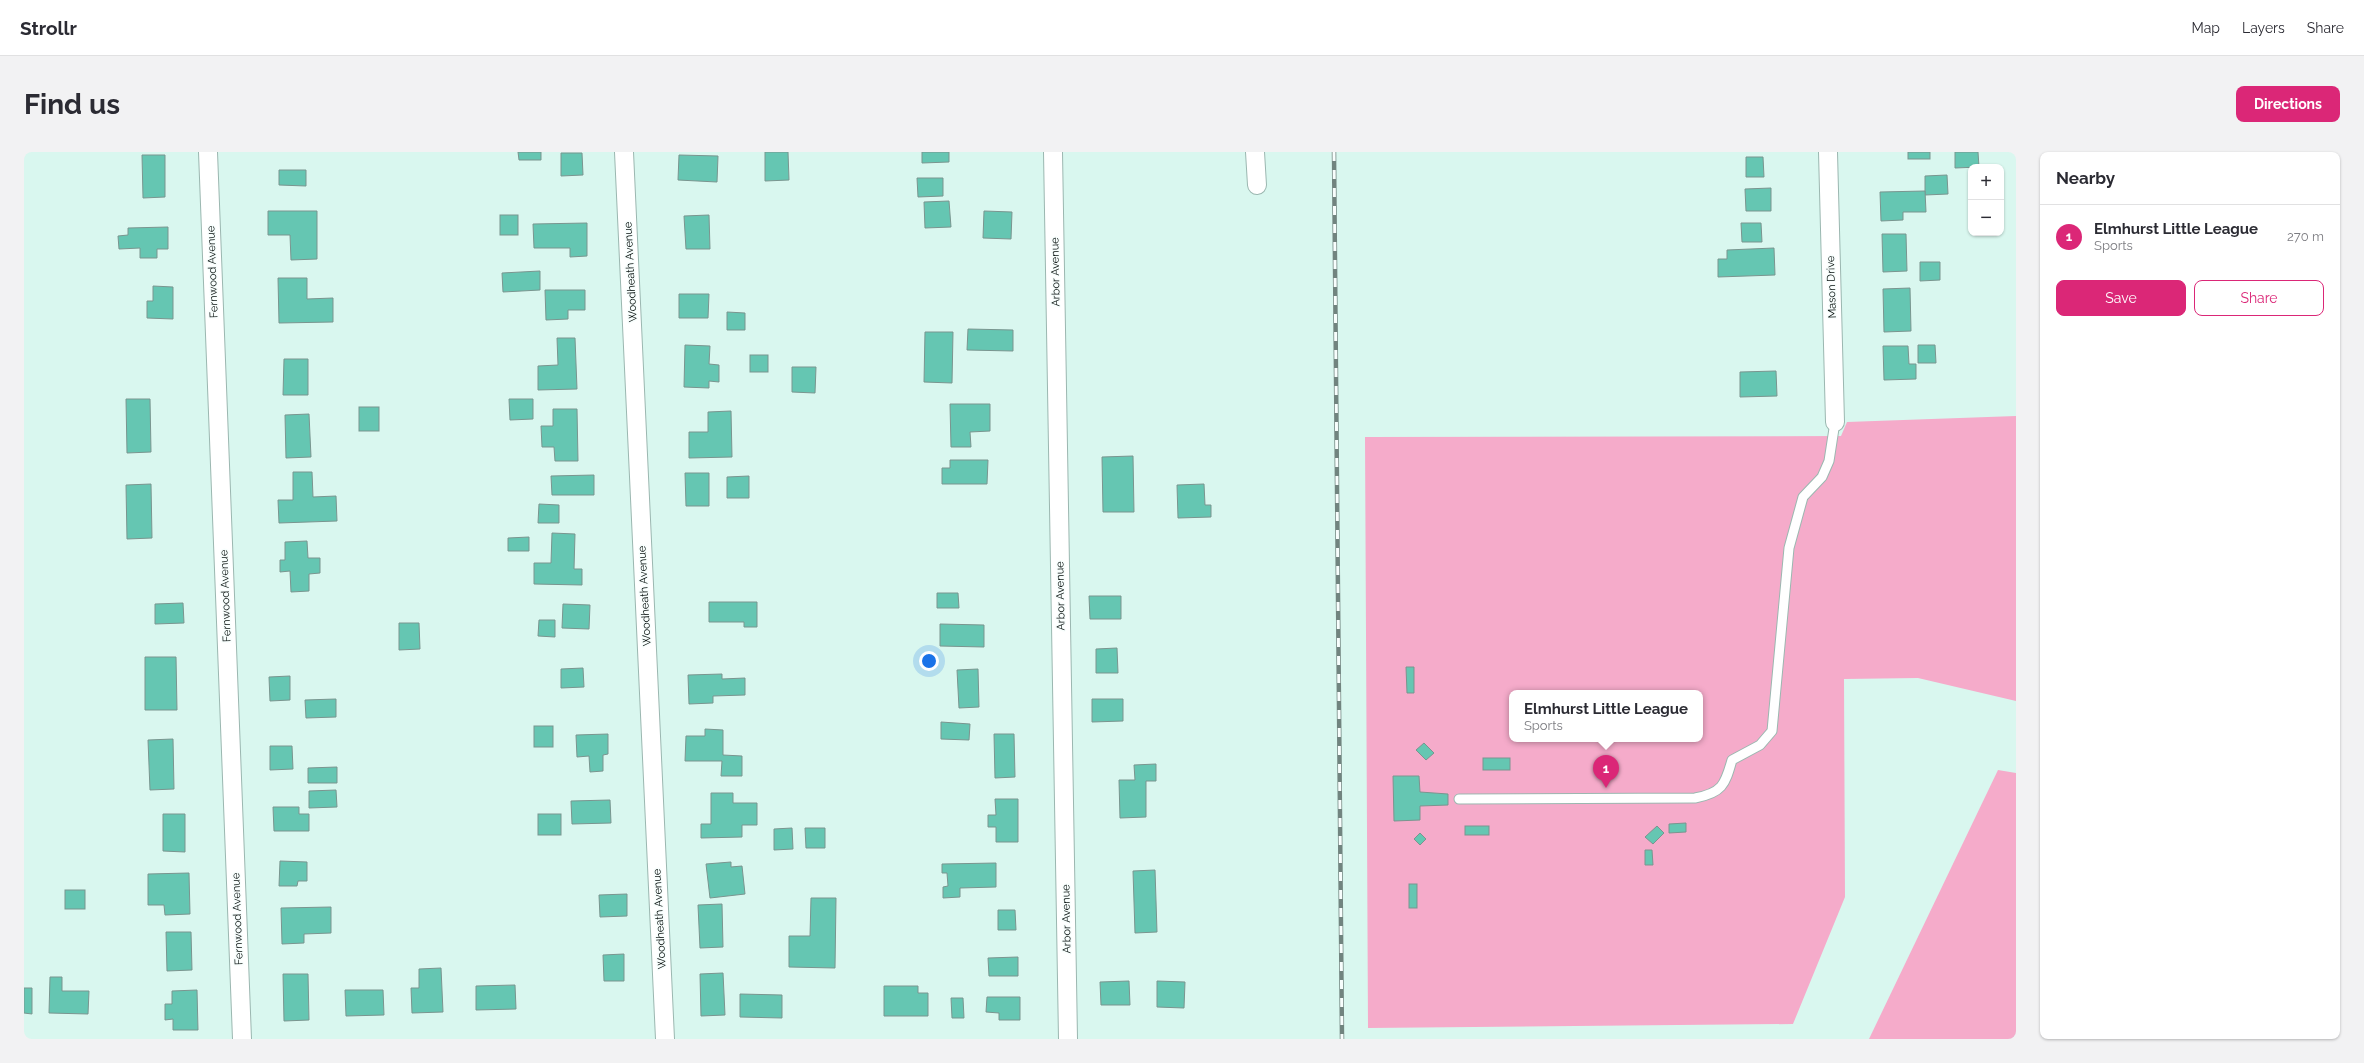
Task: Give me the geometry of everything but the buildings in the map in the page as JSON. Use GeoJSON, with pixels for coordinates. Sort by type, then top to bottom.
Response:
{"type":"FeatureCollection","features":[{"type":"Feature","properties":{"kind":"street","name":"Fernwood Avenue"},"geometry":{"type":"LineString","coordinates":[[208,152],[242,1039]]}},
{"type":"Feature","properties":{"kind":"street","name":"Woodheath Avenue"},"geometry":{"type":"LineString","coordinates":[[624,152],[665,1039]]}},
{"type":"Feature","properties":{"kind":"street","name":"Arbor Avenue"},"geometry":{"type":"LineString","coordinates":[[1053,152],[1068,1039]]}},
{"type":"Feature","properties":{"kind":"street"},"geometry":{"type":"LineString","coordinates":[[1254,152],[1257,185]]}},
{"type":"Feature","properties":{"kind":"street","name":"Mason Drive"},"geometry":{"type":"LineString","coordinates":[[1828,152],[1835,422]]}},
{"type":"Feature","properties":{"kind":"lane"},"geometry":{"type":"LineString","coordinates":[[1459,799],[1694,798],[1710,795],[1719,789],[1725,782],[1732,760],[1760,745],[1772,731],[1789,548],[1803,497],[1822,477],[1829,461],[1835,422]]}},
{"type":"Feature","properties":{"kind":"shaded area"},"geometry":{"type":"Polygon","coordinates":[[[2016,416],[2016,701],[1918,678],[1844,679],[1845,897],[1793,1024],[1368,1028],[1365,437],[1841,436],[1847,422],[2016,416]]]}},
{"type":"Feature","properties":{"kind":"shaded area"},"geometry":{"type":"Polygon","coordinates":[[[1998,770],[2016,773],[2016,1039],[1869,1039],[1998,770]]]}},
{"type":"Feature","properties":{"kind":"railway"},"geometry":{"type":"LineString","coordinates":[[1334,152],[1342,1039]]}},
{"type":"Feature","properties":{"kind":"place","name":"Elmhurst Little League"},"geometry":{"type":"Point","coordinates":[1606,788]}}]}
